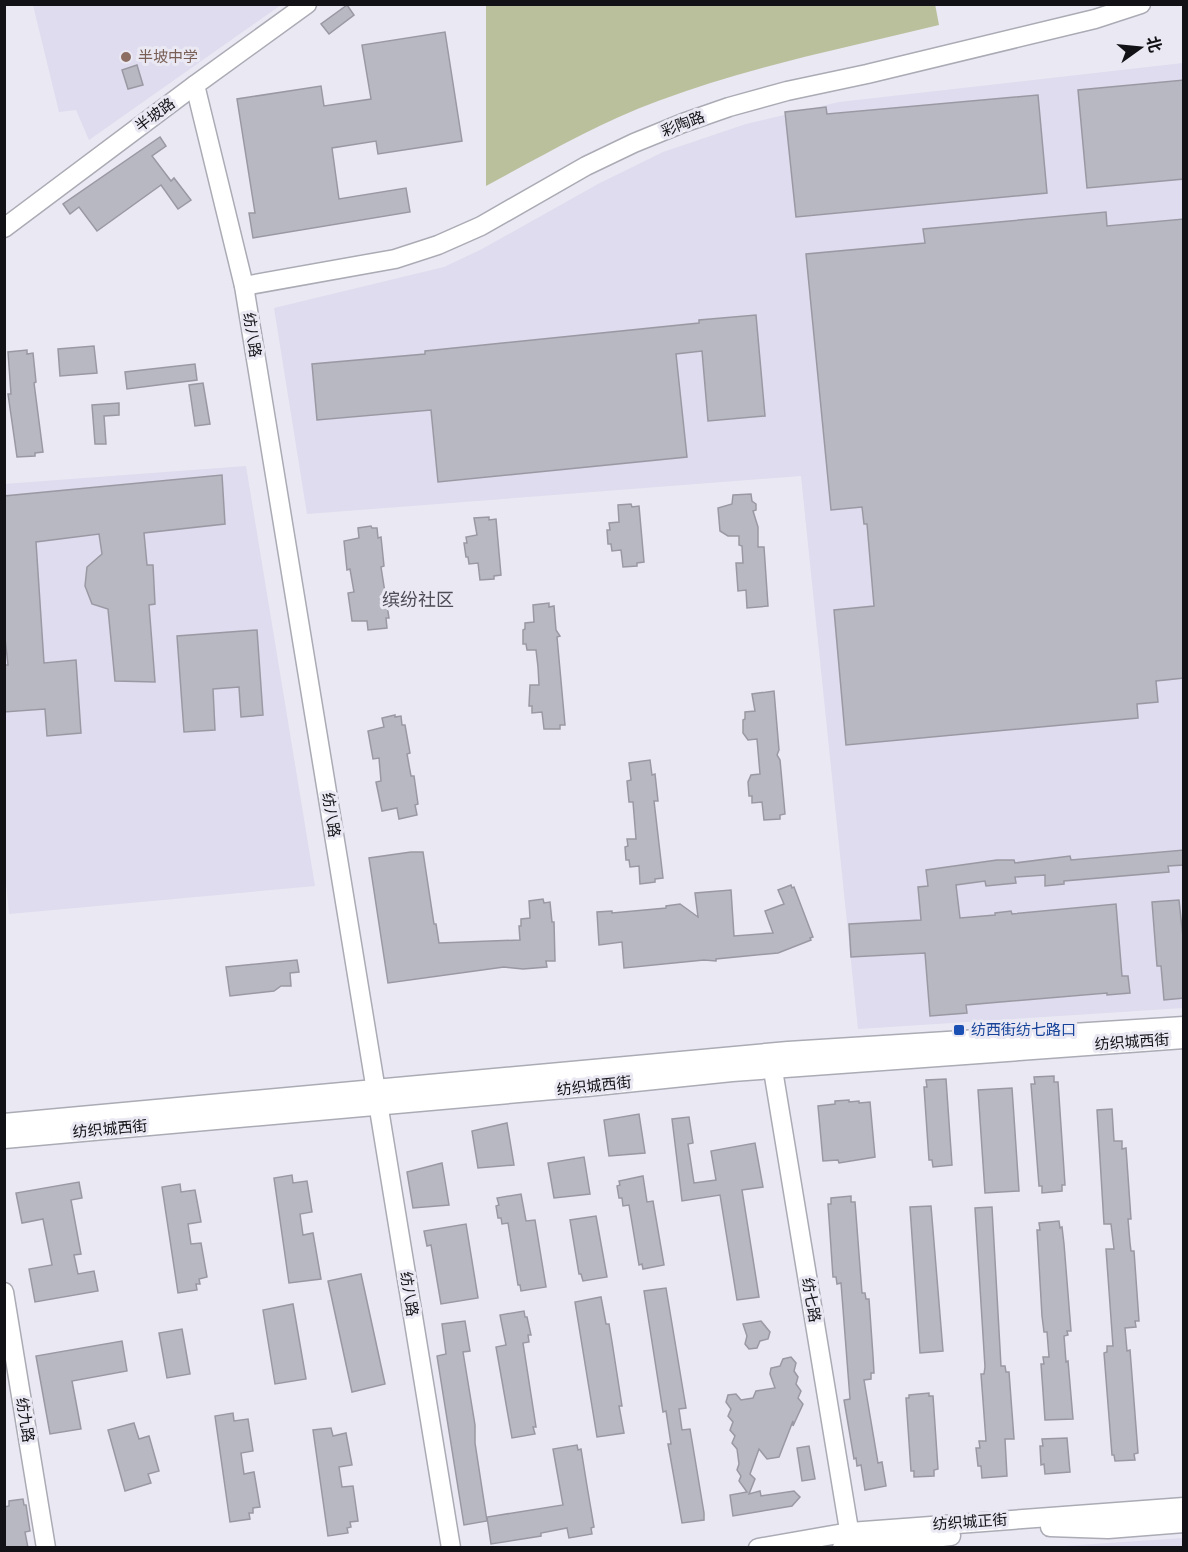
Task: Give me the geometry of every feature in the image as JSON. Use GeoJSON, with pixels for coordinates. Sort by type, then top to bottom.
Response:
{"type":"FeatureCollection","features":[{"type":"Feature","properties":{"kind":"street","name":"半坡路"},"geometry":{"type":"LineString","coordinates":[[4,228],[307,4]]}},
{"type":"Feature","properties":{"kind":"street","name":"彩陶路"},"geometry":{"type":"LineString","coordinates":[[244,286],[395,259],[438,245],[481,226],[586,166],[634,143],[729,107],[787,91],[1095,20],[1141,4]]}},
{"type":"Feature","properties":{"kind":"street","name":"纺八路"},"geometry":{"type":"LineString","coordinates":[[195,85],[244,286],[451,1548]]}},
{"type":"Feature","properties":{"kind":"street","name":"纺织城西街"},"geometry":{"type":"LineString","coordinates":[[4,1139],[377,1097],[1184,1026]]}},
{"type":"Feature","properties":{"kind":"street","name":"纺织城西街"},"geometry":{"type":"LineString","coordinates":[[772,1061],[1184,1039]]}},
{"type":"Feature","properties":{"kind":"street","name":"纺七路"},"geometry":{"type":"LineString","coordinates":[[772,1061],[849,1543]]}},
{"type":"Feature","properties":{"kind":"street","name":"纺织城西街"},"geometry":{"type":"LineString","coordinates":[[4,1123],[377,1097]]}},
{"type":"Feature","properties":{"kind":"street","name":"纺九路"},"geometry":{"type":"LineString","coordinates":[[4,1292],[46,1548]]}},
{"type":"Feature","properties":{"kind":"street","name":"纺织城正街"},"geometry":{"type":"LineString","coordinates":[[849,1543],[1184,1507]]}},
{"type":"Feature","properties":{"kind":"street","name":"纺织城正街"},"geometry":{"type":"LineString","coordinates":[[758,1548],[849,1543],[1041,1526],[1108,1529],[1184,1523]]}},
{"type":"Feature","properties":{"kind":"shaded area","name":"半坡中学"},"geometry":{"type":"Polygon","coordinates":[[[33,5],[281,5],[89,140],[76,110],[59,112],[33,5]]]}},
{"type":"Feature","properties":{"kind":"shaded area"},"geometry":{"type":"Polygon","coordinates":[[[1183,63],[1183,1008],[858,1029],[801,476],[307,514],[274,308],[444,267],[482,249],[598,184],[663,152],[746,124],[839,102],[1183,63]]]}},
{"type":"Feature","properties":{"kind":"shaded area"},"geometry":{"type":"Polygon","coordinates":[[[246,466],[315,886],[9,914],[4,861],[4,484],[246,466]]]}},
{"type":"Feature","properties":{"kind":"shaded area"},"geometry":{"type":"Polygon","coordinates":[[[1183,1538],[1183,1547],[1050,1547],[1183,1538]]]}},
{"type":"Feature","properties":{"kind":"green space"},"geometry":{"type":"Polygon","coordinates":[[[935,4],[939,25],[762,68],[658,101],[592,130],[486,186],[486,5],[935,4]]]}},
{"type":"Feature","properties":{"kind":"building"},"geometry":{"type":"Polygon","coordinates":[[[347,5],[354,15],[329,34],[321,24],[347,5]]]}},
{"type":"Feature","properties":{"kind":"building"},"geometry":{"type":"Polygon","coordinates":[[[445,32],[462,141],[378,154],[376,141],[332,148],[339,199],[406,188],[410,212],[253,238],[249,213],[255,213],[237,99],[321,86],[324,106],[371,99],[362,45],[445,32]]]}},
{"type":"Feature","properties":{"kind":"building"},"geometry":{"type":"Polygon","coordinates":[[[137,65],[143,85],[128,89],[122,70],[137,65]]]}},
{"type":"Feature","properties":{"kind":"building"},"geometry":{"type":"Polygon","coordinates":[[[1184,80],[1184,179],[1087,188],[1078,90],[1184,80]]]}},
{"type":"Feature","properties":{"kind":"building"},"geometry":{"type":"Polygon","coordinates":[[[1038,95],[1047,193],[796,217],[785,112],[826,107],[827,114],[1038,95]]]}},
{"type":"Feature","properties":{"kind":"building"},"geometry":{"type":"Polygon","coordinates":[[[160,137],[166,146],[152,156],[171,181],[174,178],[191,200],[178,209],[161,185],[97,231],[79,207],[70,214],[63,204],[160,137]]]}},
{"type":"Feature","properties":{"kind":"building"},"geometry":{"type":"Polygon","coordinates":[[[1106,212],[1107,226],[1184,219],[1184,678],[1156,681],[1158,702],[1137,704],[1138,718],[846,745],[834,610],[874,606],[867,524],[864,524],[862,507],[831,510],[806,254],[925,243],[923,229],[1106,212]]]}},
{"type":"Feature","properties":{"kind":"building"},"geometry":{"type":"Polygon","coordinates":[[[756,315],[765,416],[708,421],[702,351],[676,354],[687,457],[438,482],[431,410],[317,420],[312,364],[425,354],[425,351],[756,315]]]}},
{"type":"Feature","properties":{"kind":"building"},"geometry":{"type":"Polygon","coordinates":[[[94,346],[97,373],[60,376],[58,349],[94,346]]]}},
{"type":"Feature","properties":{"kind":"building"},"geometry":{"type":"Polygon","coordinates":[[[27,350],[27,354],[33,353],[36,382],[34,383],[43,452],[35,453],[35,456],[17,457],[8,394],[11,394],[8,352],[27,350]]]}},
{"type":"Feature","properties":{"kind":"building"},"geometry":{"type":"Polygon","coordinates":[[[195,364],[197,380],[127,389],[125,372],[195,364]]]}},
{"type":"Feature","properties":{"kind":"building"},"geometry":{"type":"Polygon","coordinates":[[[203,383],[210,424],[195,426],[189,385],[203,383]]]}},
{"type":"Feature","properties":{"kind":"building"},"geometry":{"type":"Polygon","coordinates":[[[119,403],[119,415],[104,416],[106,444],[95,444],[92,405],[119,403]]]}},
{"type":"Feature","properties":{"kind":"building"},"geometry":{"type":"Polygon","coordinates":[[[222,475],[225,524],[144,533],[147,565],[153,565],[155,604],[149,605],[155,682],[115,681],[108,609],[92,604],[85,586],[87,567],[102,554],[99,534],[36,542],[44,663],[76,660],[81,733],[47,736],[45,709],[4,712],[4,665],[8,665],[4,629],[4,496],[222,475]]]}},
{"type":"Feature","properties":{"kind":"building"},"geometry":{"type":"Polygon","coordinates":[[[751,494],[752,501],[756,504],[756,510],[753,511],[758,527],[758,547],[764,547],[768,606],[747,608],[746,590],[738,591],[736,563],[743,563],[742,546],[739,545],[739,536],[728,536],[720,531],[718,508],[732,504],[733,495],[751,494]]]}},
{"type":"Feature","properties":{"kind":"building"},"geometry":{"type":"Polygon","coordinates":[[[631,504],[632,507],[639,506],[644,562],[637,563],[637,566],[623,567],[621,550],[612,551],[611,544],[608,544],[607,530],[610,530],[609,523],[619,522],[618,505],[631,504]]]}},
{"type":"Feature","properties":{"kind":"building"},"geometry":{"type":"Polygon","coordinates":[[[489,517],[489,520],[496,519],[501,575],[494,576],[494,579],[480,580],[478,563],[469,564],[464,543],[467,543],[466,537],[477,535],[474,518],[489,517]]]}},
{"type":"Feature","properties":{"kind":"building"},"geometry":{"type":"Polygon","coordinates":[[[371,526],[377,528],[378,538],[381,537],[384,566],[381,567],[389,618],[386,618],[387,628],[368,630],[367,621],[352,621],[348,593],[354,592],[350,569],[347,570],[344,541],[359,538],[358,528],[371,526]]]}},
{"type":"Feature","properties":{"kind":"building"},"geometry":{"type":"Polygon","coordinates":[[[549,603],[549,607],[554,606],[556,630],[560,636],[557,637],[565,725],[560,725],[560,729],[544,729],[542,712],[532,713],[532,706],[529,706],[530,685],[539,685],[536,650],[527,650],[526,644],[523,644],[525,623],[534,622],[533,605],[549,603]]]}},
{"type":"Feature","properties":{"kind":"building"},"geometry":{"type":"Polygon","coordinates":[[[257,630],[263,715],[241,717],[239,687],[213,689],[215,730],[184,732],[177,636],[257,630]]]}},
{"type":"Feature","properties":{"kind":"building"},"geometry":{"type":"Polygon","coordinates":[[[774,691],[779,750],[777,755],[780,760],[785,814],[780,815],[780,819],[764,820],[762,802],[752,803],[752,796],[749,796],[748,782],[751,775],[760,774],[757,739],[748,740],[743,733],[743,720],[745,712],[755,711],[752,694],[774,691]]]}},
{"type":"Feature","properties":{"kind":"building"},"geometry":{"type":"Polygon","coordinates":[[[395,715],[395,717],[401,716],[402,725],[405,725],[410,753],[407,754],[411,776],[414,776],[418,804],[415,805],[417,815],[399,819],[397,808],[382,811],[376,782],[381,781],[379,758],[373,759],[368,731],[384,727],[382,718],[395,715]]]}},
{"type":"Feature","properties":{"kind":"building"},"geometry":{"type":"Polygon","coordinates":[[[650,760],[652,775],[655,774],[658,801],[654,801],[663,878],[655,879],[655,882],[640,884],[639,866],[630,867],[629,860],[626,860],[627,839],[636,839],[633,802],[629,802],[627,781],[631,780],[629,763],[650,760]]]}},
{"type":"Feature","properties":{"kind":"building"},"geometry":{"type":"Polygon","coordinates":[[[1184,850],[1184,865],[1168,866],[1169,872],[1064,881],[1064,884],[1045,886],[1045,875],[1015,877],[1016,883],[986,886],[985,881],[956,885],[960,918],[1011,911],[1012,914],[1116,904],[1122,976],[1128,976],[1130,993],[966,1005],[967,1013],[930,1016],[925,953],[851,957],[849,924],[921,920],[918,887],[928,886],[926,870],[997,860],[1014,860],[1015,863],[1070,856],[1071,860],[1184,850]]]}},
{"type":"Feature","properties":{"kind":"building"},"geometry":{"type":"Polygon","coordinates":[[[423,852],[439,943],[520,940],[521,919],[530,918],[529,901],[543,899],[544,903],[550,902],[552,922],[554,922],[555,961],[546,961],[547,967],[523,969],[504,967],[388,983],[369,858],[423,852]]]}},
{"type":"Feature","properties":{"kind":"building"},"geometry":{"type":"Polygon","coordinates":[[[791,885],[792,888],[794,887],[813,937],[810,938],[811,940],[778,953],[716,959],[716,961],[704,960],[624,968],[622,942],[599,945],[597,912],[612,911],[612,913],[666,908],[666,906],[680,904],[698,917],[695,893],[731,890],[734,936],[773,933],[765,911],[784,904],[778,890],[791,885]]]}},
{"type":"Feature","properties":{"kind":"building"},"geometry":{"type":"Polygon","coordinates":[[[1179,900],[1184,947],[1184,998],[1164,1000],[1161,966],[1157,966],[1152,902],[1179,900]]]}},
{"type":"Feature","properties":{"kind":"building"},"geometry":{"type":"Polygon","coordinates":[[[297,960],[299,972],[290,973],[291,986],[281,986],[274,991],[230,996],[226,967],[297,960]]]}},
{"type":"Feature","properties":{"kind":"building"},"geometry":{"type":"Polygon","coordinates":[[[1054,1076],[1054,1082],[1058,1082],[1065,1185],[1062,1185],[1062,1191],[1042,1193],[1042,1186],[1039,1186],[1031,1084],[1035,1084],[1034,1077],[1054,1076]]]}},
{"type":"Feature","properties":{"kind":"building"},"geometry":{"type":"Polygon","coordinates":[[[946,1079],[952,1165],[933,1167],[932,1160],[929,1160],[924,1087],[927,1087],[926,1080],[946,1079]]]}},
{"type":"Feature","properties":{"kind":"building"},"geometry":{"type":"Polygon","coordinates":[[[1012,1088],[1019,1191],[985,1193],[978,1090],[1012,1088]]]}},
{"type":"Feature","properties":{"kind":"building"},"geometry":{"type":"Polygon","coordinates":[[[849,1100],[849,1102],[859,1101],[859,1103],[870,1102],[875,1157],[839,1163],[838,1160],[823,1161],[818,1106],[849,1100]]]}},
{"type":"Feature","properties":{"kind":"building"},"geometry":{"type":"Polygon","coordinates":[[[1112,1109],[1114,1141],[1122,1141],[1122,1149],[1126,1148],[1131,1219],[1128,1219],[1131,1251],[1134,1251],[1139,1321],[1135,1321],[1136,1327],[1125,1328],[1127,1351],[1130,1350],[1138,1453],[1134,1454],[1135,1460],[1115,1461],[1112,1455],[1104,1353],[1107,1352],[1107,1346],[1113,1346],[1106,1249],[1114,1249],[1111,1224],[1104,1224],[1097,1110],[1112,1109]]]}},
{"type":"Feature","properties":{"kind":"building"},"geometry":{"type":"Polygon","coordinates":[[[639,1114],[645,1153],[609,1156],[604,1120],[639,1114]]]}},
{"type":"Feature","properties":{"kind":"building"},"geometry":{"type":"Polygon","coordinates":[[[689,1117],[693,1143],[688,1144],[694,1183],[716,1180],[711,1151],[755,1143],[763,1187],[742,1190],[759,1297],[737,1300],[720,1195],[682,1201],[672,1119],[689,1117]]]}},
{"type":"Feature","properties":{"kind":"building"},"geometry":{"type":"Polygon","coordinates":[[[507,1123],[514,1165],[478,1168],[472,1131],[507,1123]]]}},
{"type":"Feature","properties":{"kind":"building"},"geometry":{"type":"Polygon","coordinates":[[[584,1157],[590,1194],[554,1198],[548,1163],[584,1157]]]}},
{"type":"Feature","properties":{"kind":"building"},"geometry":{"type":"Polygon","coordinates":[[[442,1163],[449,1205],[413,1208],[407,1172],[442,1163]]]}},
{"type":"Feature","properties":{"kind":"building"},"geometry":{"type":"Polygon","coordinates":[[[292,1175],[293,1183],[307,1181],[312,1212],[300,1214],[303,1235],[313,1233],[321,1279],[289,1283],[274,1178],[292,1175]]]}},
{"type":"Feature","properties":{"kind":"building"},"geometry":{"type":"Polygon","coordinates":[[[643,1176],[647,1202],[653,1201],[664,1265],[643,1269],[642,1264],[639,1265],[629,1205],[623,1206],[617,1186],[620,1185],[619,1181],[643,1176]]]}},
{"type":"Feature","properties":{"kind":"building"},"geometry":{"type":"Polygon","coordinates":[[[79,1182],[82,1198],[71,1200],[81,1254],[74,1255],[78,1274],[94,1271],[98,1291],[35,1302],[29,1269],[52,1265],[43,1219],[22,1223],[16,1193],[79,1182]]]}},
{"type":"Feature","properties":{"kind":"building"},"geometry":{"type":"Polygon","coordinates":[[[180,1184],[181,1192],[195,1190],[201,1222],[188,1224],[191,1244],[201,1243],[207,1277],[199,1279],[200,1284],[196,1284],[197,1290],[178,1293],[162,1187],[180,1184]]]}},
{"type":"Feature","properties":{"kind":"building"},"geometry":{"type":"Polygon","coordinates":[[[521,1194],[526,1221],[535,1220],[546,1287],[521,1291],[518,1285],[508,1223],[502,1224],[501,1218],[498,1218],[496,1206],[499,1205],[497,1198],[521,1194]]]}},
{"type":"Feature","properties":{"kind":"building"},"geometry":{"type":"Polygon","coordinates":[[[851,1196],[851,1202],[855,1202],[862,1293],[865,1293],[866,1299],[869,1299],[874,1373],[871,1373],[871,1379],[864,1380],[878,1463],[882,1462],[886,1486],[865,1490],[861,1465],[857,1466],[856,1458],[854,1459],[844,1400],[850,1399],[841,1283],[837,1284],[836,1277],[833,1277],[828,1204],[831,1204],[831,1198],[851,1196]]]}},
{"type":"Feature","properties":{"kind":"building"},"geometry":{"type":"Polygon","coordinates":[[[931,1206],[943,1351],[920,1353],[910,1207],[931,1206]]]}},
{"type":"Feature","properties":{"kind":"building"},"geometry":{"type":"Polygon","coordinates":[[[992,1207],[1001,1366],[1005,1366],[1006,1372],[1009,1372],[1014,1439],[1005,1439],[1007,1476],[982,1478],[976,1448],[980,1448],[979,1441],[986,1441],[981,1374],[984,1374],[985,1367],[975,1208],[992,1207]]]}},
{"type":"Feature","properties":{"kind":"building"},"geometry":{"type":"Polygon","coordinates":[[[596,1216],[607,1277],[583,1281],[579,1274],[570,1220],[596,1216]]]}},
{"type":"Feature","properties":{"kind":"building"},"geometry":{"type":"Polygon","coordinates":[[[1059,1221],[1064,1244],[1071,1331],[1067,1331],[1068,1335],[1064,1336],[1073,1419],[1045,1420],[1041,1364],[1044,1364],[1043,1357],[1049,1357],[1047,1332],[1044,1332],[1042,1316],[1037,1230],[1040,1230],[1039,1223],[1059,1221]]]}},
{"type":"Feature","properties":{"kind":"building"},"geometry":{"type":"Polygon","coordinates":[[[466,1224],[478,1298],[441,1304],[431,1245],[427,1246],[424,1231],[466,1224]]]}},
{"type":"Feature","properties":{"kind":"building"},"geometry":{"type":"Polygon","coordinates":[[[361,1274],[385,1384],[352,1392],[328,1281],[361,1274]]]}},
{"type":"Feature","properties":{"kind":"building"},"geometry":{"type":"Polygon","coordinates":[[[666,1288],[686,1408],[679,1409],[682,1430],[690,1429],[704,1513],[704,1520],[682,1523],[668,1444],[671,1444],[666,1411],[663,1412],[644,1291],[666,1288]]]}},
{"type":"Feature","properties":{"kind":"building"},"geometry":{"type":"Polygon","coordinates":[[[601,1297],[606,1324],[609,1324],[624,1433],[597,1437],[575,1302],[601,1297]]]}},
{"type":"Feature","properties":{"kind":"building"},"geometry":{"type":"Polygon","coordinates":[[[293,1304],[306,1379],[275,1384],[263,1310],[293,1304]]]}},
{"type":"Feature","properties":{"kind":"building"},"geometry":{"type":"Polygon","coordinates":[[[524,1311],[531,1335],[528,1335],[529,1342],[523,1343],[536,1427],[533,1427],[535,1434],[512,1438],[496,1347],[506,1345],[500,1315],[524,1311]]]}},
{"type":"Feature","properties":{"kind":"building"},"geometry":{"type":"Polygon","coordinates":[[[465,1321],[470,1351],[463,1352],[487,1521],[464,1525],[437,1356],[446,1354],[442,1324],[465,1321]]]}},
{"type":"Feature","properties":{"kind":"building"},"geometry":{"type":"Polygon","coordinates":[[[761,1321],[770,1332],[768,1339],[760,1341],[757,1348],[749,1349],[745,1344],[747,1336],[743,1324],[761,1321]]]}},
{"type":"Feature","properties":{"kind":"building"},"geometry":{"type":"Polygon","coordinates":[[[182,1329],[190,1374],[167,1378],[159,1333],[182,1329]]]}},
{"type":"Feature","properties":{"kind":"building"},"geometry":{"type":"Polygon","coordinates":[[[122,1341],[127,1371],[72,1381],[81,1429],[50,1434],[36,1356],[122,1341]]]}},
{"type":"Feature","properties":{"kind":"building"},"geometry":{"type":"Polygon","coordinates":[[[791,1357],[796,1363],[794,1371],[798,1377],[796,1384],[801,1391],[798,1398],[803,1404],[793,1426],[793,1421],[779,1457],[767,1459],[759,1449],[750,1474],[755,1479],[749,1494],[760,1491],[761,1496],[794,1491],[800,1497],[792,1506],[733,1516],[730,1495],[747,1492],[739,1481],[741,1476],[737,1470],[739,1464],[737,1449],[732,1443],[735,1436],[730,1430],[733,1422],[728,1416],[731,1409],[726,1402],[728,1395],[736,1394],[741,1400],[753,1398],[756,1391],[775,1388],[770,1374],[771,1368],[780,1366],[783,1359],[791,1357]]]}},
{"type":"Feature","properties":{"kind":"building"},"geometry":{"type":"Polygon","coordinates":[[[929,1393],[929,1396],[933,1396],[938,1469],[934,1470],[934,1476],[914,1477],[914,1471],[911,1471],[906,1398],[909,1398],[909,1395],[929,1393]]]}},
{"type":"Feature","properties":{"kind":"building"},"geometry":{"type":"Polygon","coordinates":[[[233,1413],[234,1421],[248,1419],[253,1451],[241,1453],[244,1474],[254,1472],[260,1507],[253,1508],[253,1513],[249,1513],[250,1519],[230,1522],[215,1416],[233,1413]]]}},
{"type":"Feature","properties":{"kind":"building"},"geometry":{"type":"Polygon","coordinates":[[[134,1423],[139,1439],[149,1436],[159,1471],[148,1474],[151,1483],[125,1491],[108,1430],[134,1423]]]}},
{"type":"Feature","properties":{"kind":"building"},"geometry":{"type":"Polygon","coordinates":[[[331,1428],[333,1436],[346,1433],[352,1465],[339,1467],[342,1487],[353,1486],[358,1521],[350,1522],[351,1527],[347,1528],[348,1533],[328,1536],[313,1430],[331,1428]]]}},
{"type":"Feature","properties":{"kind":"building"},"geometry":{"type":"Polygon","coordinates":[[[1067,1438],[1070,1472],[1045,1474],[1044,1464],[1041,1465],[1042,1439],[1067,1438]]]}},
{"type":"Feature","properties":{"kind":"building"},"geometry":{"type":"Polygon","coordinates":[[[577,1445],[578,1450],[581,1449],[594,1527],[591,1528],[592,1534],[569,1538],[567,1528],[541,1533],[541,1536],[491,1544],[487,1517],[563,1505],[553,1449],[577,1445]]]}},
{"type":"Feature","properties":{"kind":"building"},"geometry":{"type":"Polygon","coordinates":[[[809,1446],[815,1479],[802,1481],[797,1448],[809,1446]]]}},
{"type":"Feature","properties":{"kind":"building"},"geometry":{"type":"Polygon","coordinates":[[[23,1499],[30,1531],[25,1532],[28,1548],[4,1548],[4,1507],[9,1506],[9,1501],[23,1499]]]}},
{"type":"Feature","properties":{"kind":"place","name":"半坡中学"},"geometry":{"type":"Point","coordinates":[126,57]}},
{"type":"Feature","properties":{"kind":"place","name":"纺西街纺七路口"},"geometry":{"type":"Point","coordinates":[959,1030]}},
{"type":"Feature","properties":{"kind":"district","name":"缤纷社区"},"geometry":{"type":"Point","coordinates":[418,600]}}]}
